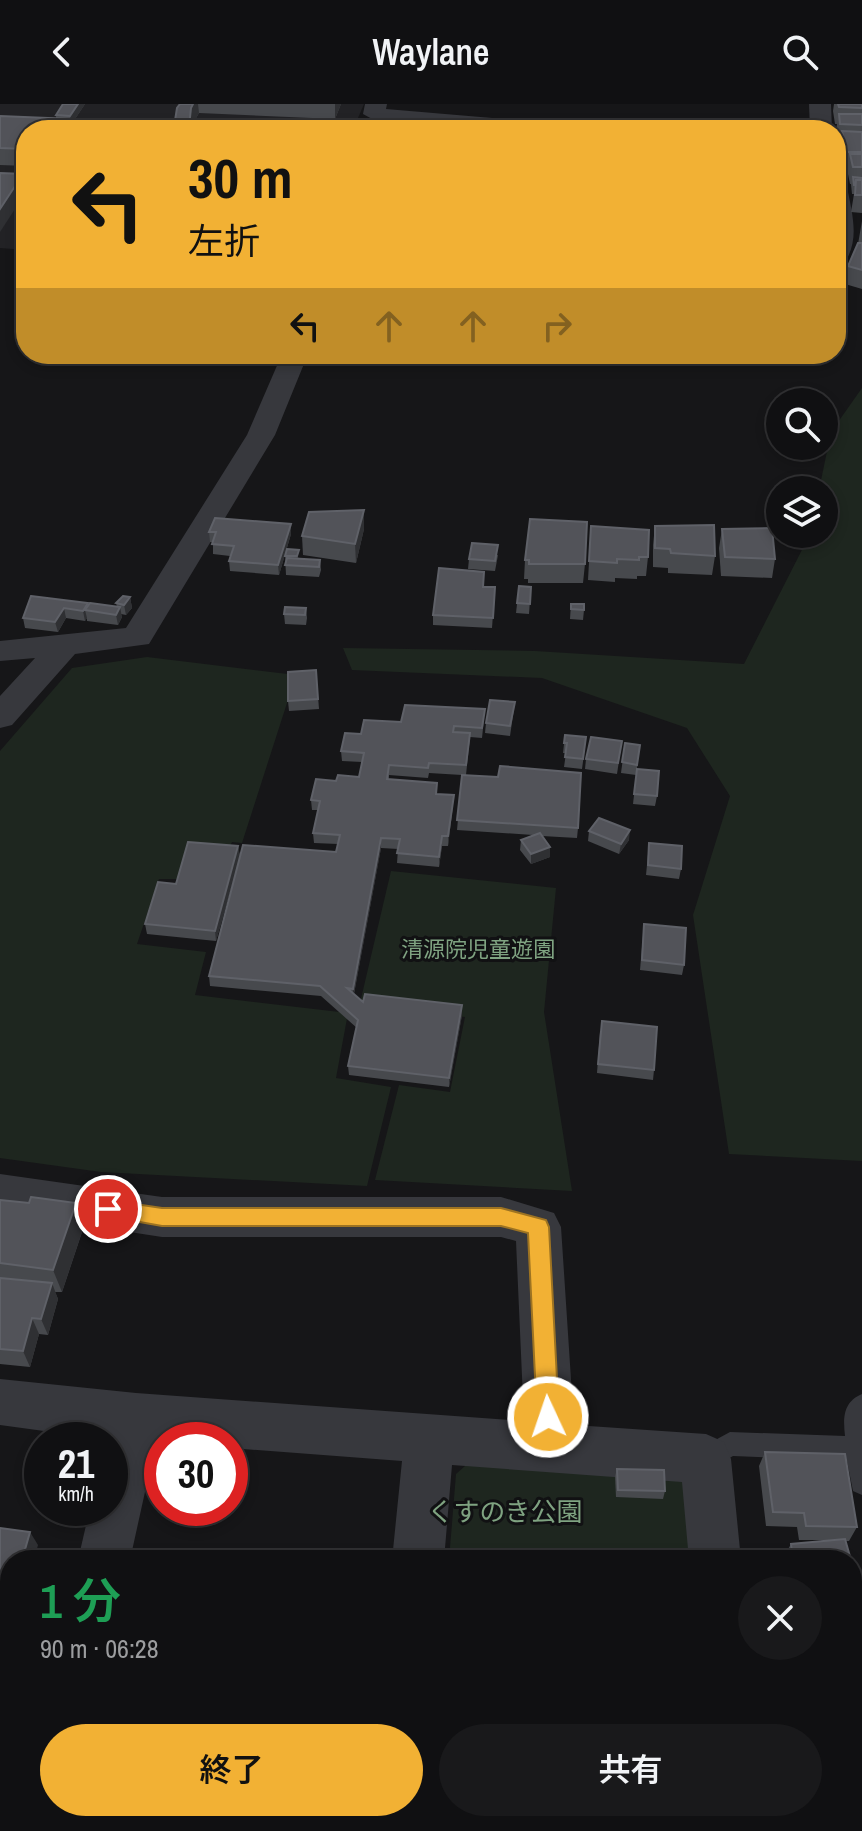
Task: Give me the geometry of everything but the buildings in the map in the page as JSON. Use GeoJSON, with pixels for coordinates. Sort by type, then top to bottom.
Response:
{"type":"FeatureCollection","features":[{"type":"Feature","properties":{"kind":"street"},"geometry":{"type":"LineString","coordinates":[[376,104],[374,114],[440,120]]}},
{"type":"Feature","properties":{"kind":"street"},"geometry":{"type":"LineString","coordinates":[[0,651],[137,637],[189,547],[261,435],[291,364]]}},
{"type":"Feature","properties":{"kind":"street"},"geometry":{"type":"LineString","coordinates":[[0,717],[65,645]]}},
{"type":"Feature","properties":{"kind":"street"},"geometry":{"type":"LineString","coordinates":[[0,1193],[162,1217],[501,1217],[538,1227],[550,1448]]}},
{"type":"Feature","properties":{"kind":"street"},"geometry":{"type":"LineString","coordinates":[[0,1402],[136,1417],[706,1459],[714,1550]]}},
{"type":"Feature","properties":{"kind":"street"},"geometry":{"type":"LineString","coordinates":[[106,1550],[136,1417]]}},
{"type":"Feature","properties":{"kind":"street"},"geometry":{"type":"LineString","coordinates":[[419,1550],[429,1439]]}},
{"type":"Feature","properties":{"kind":"lane"},"geometry":{"type":"LineString","coordinates":[[862,1406],[855,1417],[862,1482]]}},
{"type":"Feature","properties":{"kind":"lane"},"geometry":{"type":"LineString","coordinates":[[706,1459],[730,1444],[859,1449]]}},
{"type":"Feature","properties":{"kind":"shaded area"},"geometry":{"type":"Polygon","coordinates":[[[0,104],[364,104],[358,118],[381,120],[16,120],[16,249],[0,248],[0,104]]]}},
{"type":"Feature","properties":{"kind":"green space"},"geometry":{"type":"Polygon","coordinates":[[[862,388],[862,1161],[729,1154],[693,915],[730,796],[687,728],[542,678],[352,670],[343,648],[535,651],[744,664],[803,548],[838,548],[838,476],[822,476],[825,460],[838,460],[838,422],[862,388]]]}},
{"type":"Feature","properties":{"kind":"green space"},"geometry":{"type":"Polygon","coordinates":[[[147,657],[296,675],[242,843],[232,842],[226,854],[188,850],[177,879],[159,879],[137,944],[206,952],[195,995],[348,1013],[336,1078],[391,1087],[367,1186],[101,1172],[0,1158],[0,751],[72,668],[147,657]]]}},
{"type":"Feature","properties":{"kind":"green space","name":"清源院児童遊園"},"geometry":{"type":"Polygon","coordinates":[[[391,871],[556,888],[544,1012],[572,1191],[375,1180],[399,1085],[450,1092],[465,1017],[360,1003],[391,871]]]}},
{"type":"Feature","properties":{"kind":"green space","name":"くすのき公園"},"geometry":{"type":"Polygon","coordinates":[[[474,1458],[667,1469],[689,1487],[695,1550],[450,1550],[456,1474],[474,1458]]]}},
{"type":"Feature","properties":{"kind":"route"},"geometry":{"type":"LineString","coordinates":[[108,1209],[162,1217],[501,1217],[538,1227],[548,1417]]}}]}
